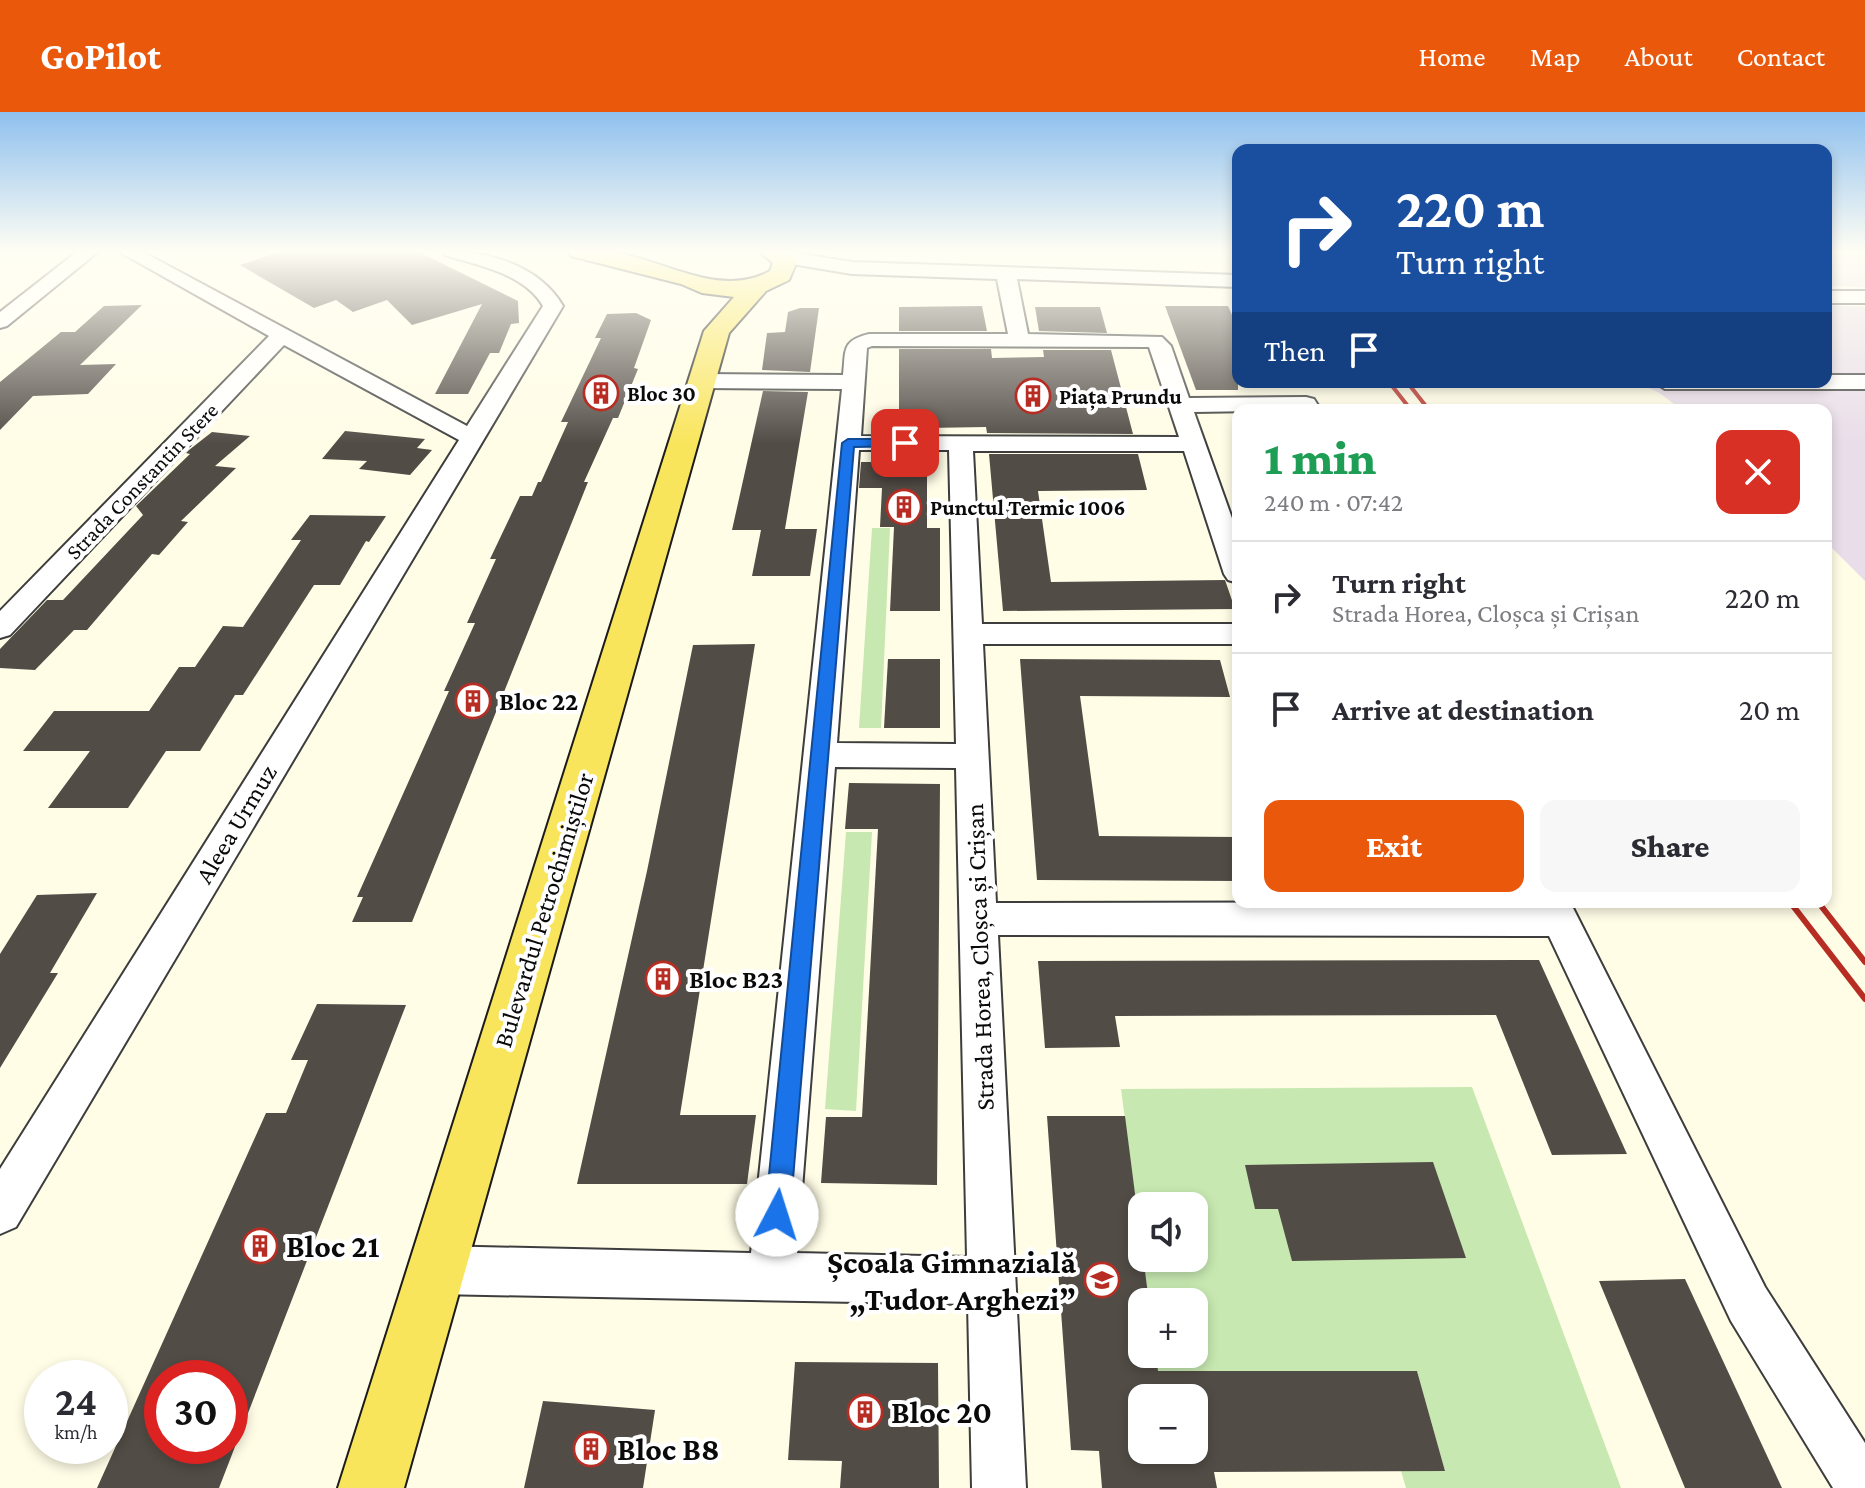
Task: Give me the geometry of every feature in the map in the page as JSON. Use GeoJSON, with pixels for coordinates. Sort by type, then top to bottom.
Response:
{"type":"FeatureCollection","features":[{"type":"Feature","properties":{"kind":"main road"},"geometry":{"type":"LineString","coordinates":[[711,315],[717,331]]}},
{"type":"Feature","properties":{"kind":"main road","name":"Bulevardul Petrochimiștilor"},"geometry":{"type":"LineString","coordinates":[[371,1488],[717,331],[733,315]]}},
{"type":"Feature","properties":{"kind":"street"},"geometry":{"type":"LineString","coordinates":[[248,315],[472,438]]}},
{"type":"Feature","properties":{"kind":"street","name":"Aleea Urmuz"},"geometry":{"type":"LineString","coordinates":[[0,1211],[547,315]]}},
{"type":"Feature","properties":{"kind":"street"},"geometry":{"type":"LineString","coordinates":[[1014,315],[1019,339]]}},
{"type":"Feature","properties":{"kind":"street","name":"Strada Constantin Stere"},"geometry":{"type":"LineString","coordinates":[[0,628],[283,334]]}},
{"type":"Feature","properties":{"kind":"street"},"geometry":{"type":"LineString","coordinates":[[772,1276],[857,345],[861,342],[1019,339],[1155,341],[1160,346],[1232,556]]}},
{"type":"Feature","properties":{"kind":"street"},"geometry":{"type":"LineString","coordinates":[[702,381],[854,382]]}},
{"type":"Feature","properties":{"kind":"street"},"geometry":{"type":"LineString","coordinates":[[1832,382],[1865,382]]}},
{"type":"Feature","properties":{"kind":"street"},"geometry":{"type":"LineString","coordinates":[[1180,405],[1232,405]]}},
{"type":"Feature","properties":{"kind":"street"},"geometry":{"type":"LineString","coordinates":[[848,443],[1194,444]]}},
{"type":"Feature","properties":{"kind":"street","name":"Strada Horea, Cloșca și Crișan"},"geometry":{"type":"LineString","coordinates":[[961,443],[999,1488]]}},
{"type":"Feature","properties":{"kind":"street"},"geometry":{"type":"LineString","coordinates":[[968,634],[1232,634]]}},
{"type":"Feature","properties":{"kind":"street"},"geometry":{"type":"LineString","coordinates":[[820,755],[973,756]]}},
{"type":"Feature","properties":{"kind":"street"},"geometry":{"type":"LineString","coordinates":[[979,919],[1555,911],[1748,1304],[1863,1488]]}},
{"type":"Feature","properties":{"kind":"street"},"geometry":{"type":"LineString","coordinates":[[436,1270],[992,1281]]}},
{"type":"Feature","properties":{"kind":"shaded area"},"geometry":{"type":"Polygon","coordinates":[[[1832,315],[1865,315],[1865,581],[1832,548],[1832,404],[1674,404],[1648,388],[1832,388],[1832,315]]]}},
{"type":"Feature","properties":{"kind":"green space"},"geometry":{"type":"Polygon","coordinates":[[[872,528],[890,528],[881,728],[859,728],[872,528]]]}},
{"type":"Feature","properties":{"kind":"green space"},"geometry":{"type":"Polygon","coordinates":[[[846,832],[872,832],[856,1111],[825,1109],[846,832]]]}},
{"type":"Feature","properties":{"kind":"green space"},"geometry":{"type":"Polygon","coordinates":[[[1472,1087],[1621,1488],[1406,1488],[1401,1471],[1445,1471],[1417,1371],[1158,1371],[1158,1368],[1208,1368],[1208,1288],[1147,1288],[1145,1272],[1208,1272],[1208,1192],[1135,1192],[1121,1089],[1472,1087]]]}},
{"type":"Feature","properties":{"kind":"building"},"geometry":{"type":"Polygon","coordinates":[[[94,315],[131,315],[80,365],[116,364],[88,394],[33,396],[0,430],[0,382],[61,332],[75,332],[94,315]]]}},
{"type":"Feature","properties":{"kind":"building"},"geometry":{"type":"Polygon","coordinates":[[[402,315],[445,315],[412,325],[402,315]]]}},
{"type":"Feature","properties":{"kind":"building"},"geometry":{"type":"Polygon","coordinates":[[[476,315],[519,315],[519,323],[511,324],[499,353],[490,353],[468,394],[435,394],[476,315]]]}},
{"type":"Feature","properties":{"kind":"building","name":"Bloc 22"},"geometry":{"type":"Polygon","coordinates":[[[606,315],[641,315],[651,320],[634,368],[638,369],[618,418],[613,418],[584,482],[588,482],[412,922],[352,922],[363,897],[357,897],[449,691],[444,691],[475,623],[467,623],[496,559],[490,559],[520,496],[532,496],[538,482],[541,482],[568,422],[561,422],[601,338],[595,338],[606,315]]]}},
{"type":"Feature","properties":{"kind":"building"},"geometry":{"type":"Polygon","coordinates":[[[788,315],[818,315],[810,372],[762,370],[767,333],[785,332],[788,315]]]}},
{"type":"Feature","properties":{"kind":"building"},"geometry":{"type":"Polygon","coordinates":[[[899,315],[984,315],[987,331],[899,331],[899,315]]]}},
{"type":"Feature","properties":{"kind":"building"},"geometry":{"type":"Polygon","coordinates":[[[1036,315],[1102,315],[1107,333],[1039,331],[1036,315]]]}},
{"type":"Feature","properties":{"kind":"building"},"geometry":{"type":"Polygon","coordinates":[[[1168,315],[1232,315],[1232,388],[1238,390],[1196,390],[1168,315]]]}},
{"type":"Feature","properties":{"kind":"building"},"geometry":{"type":"Polygon","coordinates":[[[899,349],[991,349],[992,358],[1044,357],[1043,350],[1111,350],[1133,434],[987,433],[986,427],[927,428],[927,433],[899,433],[899,349]]]}},
{"type":"Feature","properties":{"kind":"building"},"geometry":{"type":"Polygon","coordinates":[[[763,391],[808,392],[785,529],[817,529],[810,576],[752,576],[761,530],[732,530],[763,391]]]}},
{"type":"Feature","properties":{"kind":"building"},"geometry":{"type":"Polygon","coordinates":[[[345,431],[425,439],[417,448],[432,450],[410,475],[359,469],[367,461],[322,459],[345,431]]]}},
{"type":"Feature","properties":{"kind":"building"},"geometry":{"type":"Polygon","coordinates":[[[212,432],[250,436],[215,466],[236,468],[181,521],[188,522],[159,555],[152,554],[87,630],[74,630],[35,670],[0,668],[0,649],[47,600],[63,600],[143,515],[136,506],[190,454],[186,453],[189,450],[212,432]]]}},
{"type":"Feature","properties":{"kind":"building"},"geometry":{"type":"Polygon","coordinates":[[[899,453],[927,453],[927,528],[940,528],[940,611],[890,611],[894,527],[880,527],[882,488],[859,488],[861,462],[899,462],[899,453]]]}},
{"type":"Feature","properties":{"kind":"building"},"geometry":{"type":"Polygon","coordinates":[[[989,454],[1138,454],[1147,490],[1038,491],[1051,582],[1225,580],[1232,600],[1232,609],[1003,611],[989,454]]]}},
{"type":"Feature","properties":{"kind":"building"},"geometry":{"type":"Polygon","coordinates":[[[310,515],[386,516],[369,542],[366,541],[340,585],[314,585],[243,695],[235,695],[200,751],[166,751],[128,808],[48,808],[90,751],[23,751],[54,711],[149,711],[179,667],[195,667],[223,626],[243,627],[301,540],[291,540],[310,515]]]}},
{"type":"Feature","properties":{"kind":"building","name":"Bloc B23"},"geometry":{"type":"Polygon","coordinates":[[[755,644],[680,1115],[756,1115],[747,1184],[577,1184],[647,871],[693,645],[755,644]]]}},
{"type":"Feature","properties":{"kind":"building"},"geometry":{"type":"Polygon","coordinates":[[[888,659],[940,659],[940,728],[884,728],[888,659]]]}},
{"type":"Feature","properties":{"kind":"building"},"geometry":{"type":"Polygon","coordinates":[[[1020,659],[1220,660],[1230,697],[1080,696],[1099,836],[1232,837],[1232,881],[1037,880],[1020,659]]]}},
{"type":"Feature","properties":{"kind":"building"},"geometry":{"type":"Polygon","coordinates":[[[849,783],[940,784],[937,1185],[821,1183],[826,1117],[862,1117],[878,829],[845,829],[849,783]]]}},
{"type":"Feature","properties":{"kind":"building"},"geometry":{"type":"Polygon","coordinates":[[[97,893],[50,973],[58,973],[0,1068],[0,954],[37,895],[97,893]]]}},
{"type":"Feature","properties":{"kind":"building"},"geometry":{"type":"Polygon","coordinates":[[[1539,960],[1627,1154],[1552,1155],[1496,1015],[1115,1016],[1120,1047],[1045,1048],[1038,961],[1539,960]]]}},
{"type":"Feature","properties":{"kind":"building","name":"Bloc 21"},"geometry":{"type":"Polygon","coordinates":[[[317,1004],[406,1005],[248,1413],[248,1360],[155,1360],[266,1113],[286,1113],[308,1060],[291,1060],[317,1004]]]}},
{"type":"Feature","properties":{"kind":"building","name":"Școala Gimnazială „Tudor Arghezi”"},"geometry":{"type":"Polygon","coordinates":[[[1047,1116],[1125,1116],[1135,1192],[1128,1192],[1128,1272],[1145,1272],[1147,1288],[1128,1288],[1128,1368],[1158,1368],[1158,1371],[1417,1371],[1445,1471],[1214,1472],[1217,1488],[1102,1488],[1099,1451],[1071,1450],[1047,1116]]]}},
{"type":"Feature","properties":{"kind":"building"},"geometry":{"type":"Polygon","coordinates":[[[1433,1162],[1466,1258],[1292,1261],[1278,1209],[1255,1209],[1245,1165],[1433,1162]]]}},
{"type":"Feature","properties":{"kind":"building"},"geometry":{"type":"Polygon","coordinates":[[[1685,1279],[1782,1488],[1685,1488],[1599,1281],[1685,1279]]]}},
{"type":"Feature","properties":{"kind":"building","name":"Bloc 20"},"geometry":{"type":"Polygon","coordinates":[[[795,1362],[938,1363],[939,1488],[840,1488],[842,1461],[788,1460],[795,1362]]]}},
{"type":"Feature","properties":{"kind":"building","name":"Bloc 21"},"geometry":{"type":"Polygon","coordinates":[[[144,1384],[144,1464],[228,1464],[219,1488],[97,1488],[108,1464],[128,1464],[128,1419],[144,1384]]]}},
{"type":"Feature","properties":{"kind":"building","name":"Bloc B8"},"geometry":{"type":"Polygon","coordinates":[[[543,1401],[655,1410],[643,1488],[524,1488],[543,1401]]]}},
{"type":"Feature","properties":{"kind":"railway"},"geometry":{"type":"LineString","coordinates":[[1394,388],[1406,404]]}},
{"type":"Feature","properties":{"kind":"railway"},"geometry":{"type":"LineString","coordinates":[[1412,388],[1424,404]]}},
{"type":"Feature","properties":{"kind":"railway"},"geometry":{"type":"LineString","coordinates":[[1795,908],[1865,999]]}},
{"type":"Feature","properties":{"kind":"railway"},"geometry":{"type":"LineString","coordinates":[[1823,908],[1865,962]]}},
{"type":"Feature","properties":{"kind":"place","name":"Bloc 30"},"geometry":{"type":"Point","coordinates":[601,393]}},
{"type":"Feature","properties":{"kind":"place","name":"Piața Prundu"},"geometry":{"type":"Point","coordinates":[1033,396]}},
{"type":"Feature","properties":{"kind":"place","name":"Punctul Termic 1006"},"geometry":{"type":"Point","coordinates":[904,507]}},
{"type":"Feature","properties":{"kind":"place","name":"Bloc 22"},"geometry":{"type":"Point","coordinates":[473,701]}},
{"type":"Feature","properties":{"kind":"place","name":"Bloc B23"},"geometry":{"type":"Point","coordinates":[663,979]}},
{"type":"Feature","properties":{"kind":"place","name":"Bloc 21"},"geometry":{"type":"Point","coordinates":[260,1246]}},
{"type":"Feature","properties":{"kind":"place","name":"Școala Gimnazială „Tudor Arghezi”"},"geometry":{"type":"Point","coordinates":[1102,1280]}},
{"type":"Feature","properties":{"kind":"place","name":"Bloc 20"},"geometry":{"type":"Point","coordinates":[865,1412]}},
{"type":"Feature","properties":{"kind":"place","name":"Bloc B8"},"geometry":{"type":"Point","coordinates":[591,1449]}},
{"type":"Feature","properties":{"kind":"route"},"geometry":{"type":"LineString","coordinates":[[777,1215],[848,443],[905,443]]}}]}
